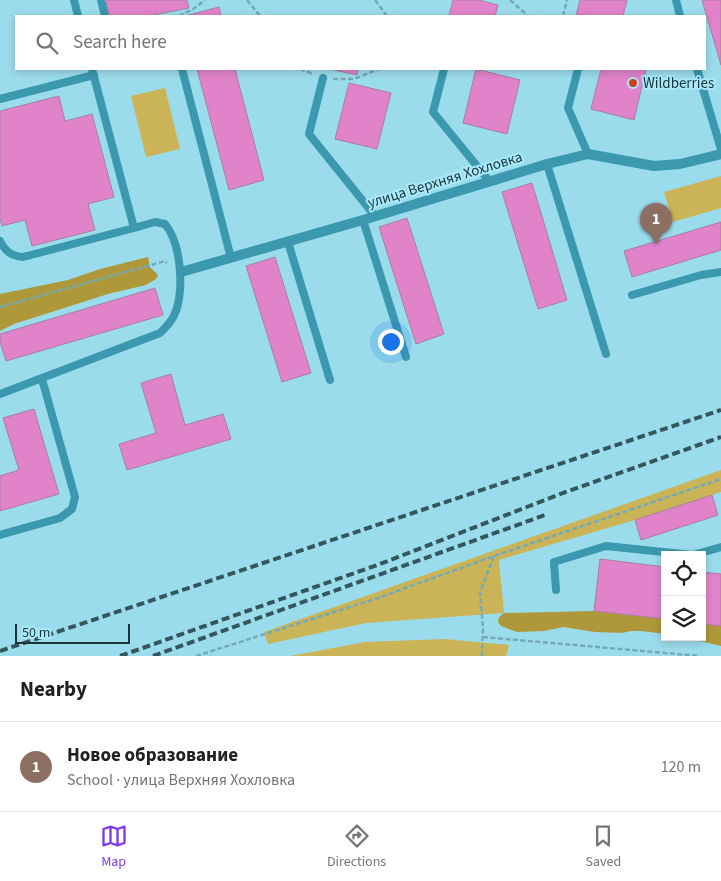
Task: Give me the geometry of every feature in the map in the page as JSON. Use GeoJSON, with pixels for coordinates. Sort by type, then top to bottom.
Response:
{"type":"FeatureCollection","features":[{"type":"Feature","properties":{"kind":"street","name":"улица Верхняя Хохловка"},"geometry":{"type":"LineString","coordinates":[[181,272],[363,220],[547,164],[588,154],[654,166],[680,164],[721,154]]}},
{"type":"Feature","properties":{"kind":"lane"},"geometry":{"type":"LineString","coordinates":[[74,0],[78,15]]}},
{"type":"Feature","properties":{"kind":"lane"},"geometry":{"type":"LineString","coordinates":[[101,0],[105,15]]}},
{"type":"Feature","properties":{"kind":"lane"},"geometry":{"type":"LineString","coordinates":[[676,0],[680,15]]}},
{"type":"Feature","properties":{"kind":"lane"},"geometry":{"type":"LineString","coordinates":[[182,70],[231,258]]}},
{"type":"Feature","properties":{"kind":"lane"},"geometry":{"type":"LineString","coordinates":[[444,70],[434,112],[490,182]]}},
{"type":"Feature","properties":{"kind":"lane"},"geometry":{"type":"LineString","coordinates":[[578,70],[568,108],[588,154]]}},
{"type":"Feature","properties":{"kind":"lane"},"geometry":{"type":"LineString","coordinates":[[696,70],[721,149]]}},
{"type":"Feature","properties":{"kind":"lane"},"geometry":{"type":"LineString","coordinates":[[0,99],[93,72],[134,228]]}},
{"type":"Feature","properties":{"kind":"lane"},"geometry":{"type":"LineString","coordinates":[[323,78],[309,134],[375,216]]}},
{"type":"Feature","properties":{"kind":"lane"},"geometry":{"type":"LineString","coordinates":[[547,164],[606,354]]}},
{"type":"Feature","properties":{"kind":"lane"},"geometry":{"type":"LineString","coordinates":[[363,220],[406,357]]}},
{"type":"Feature","properties":{"kind":"lane"},"geometry":{"type":"LineString","coordinates":[[0,241],[9,253],[14,256],[23,257],[155,222],[165,224],[172,232],[181,272],[177,310],[170,324],[160,333],[0,394]]}},
{"type":"Feature","properties":{"kind":"lane"},"geometry":{"type":"LineString","coordinates":[[288,242],[330,380]]}},
{"type":"Feature","properties":{"kind":"lane"},"geometry":{"type":"LineString","coordinates":[[632,295],[701,275],[721,272]]}},
{"type":"Feature","properties":{"kind":"lane"},"geometry":{"type":"LineString","coordinates":[[0,535],[60,518],[72,509],[75,497],[42,379]]}},
{"type":"Feature","properties":{"kind":"lane"},"geometry":{"type":"LineString","coordinates":[[556,590],[554,562],[606,546],[661,552]]}},
{"type":"Feature","properties":{"kind":"lane"},"geometry":{"type":"LineString","coordinates":[[705,551],[721,546]]}},
{"type":"Feature","properties":{"kind":"path"},"geometry":{"type":"LineString","coordinates":[[181,15],[205,0]]}},
{"type":"Feature","properties":{"kind":"path"},"geometry":{"type":"LineString","coordinates":[[247,0],[259,15]]}},
{"type":"Feature","properties":{"kind":"path"},"geometry":{"type":"LineString","coordinates":[[375,0],[386,15]]}},
{"type":"Feature","properties":{"kind":"path"},"geometry":{"type":"LineString","coordinates":[[510,0],[527,15]]}},
{"type":"Feature","properties":{"kind":"path"},"geometry":{"type":"LineString","coordinates":[[563,15],[567,0]]}},
{"type":"Feature","properties":{"kind":"path"},"geometry":{"type":"LineString","coordinates":[[323,78],[354,79],[376,70]]}},
{"type":"Feature","properties":{"kind":"path"},"geometry":{"type":"LineString","coordinates":[[0,307],[165,261],[181,272]]}},
{"type":"Feature","properties":{"kind":"path"},"geometry":{"type":"LineString","coordinates":[[196,656],[378,598],[721,478]]}},
{"type":"Feature","properties":{"kind":"path"},"geometry":{"type":"LineString","coordinates":[[482,656],[483,637],[480,592],[494,556]]}},
{"type":"Feature","properties":{"kind":"path"},"geometry":{"type":"LineString","coordinates":[[483,637],[700,656]]}},
{"type":"Feature","properties":{"kind":"shaded area"},"geometry":{"type":"Polygon","coordinates":[[[165,88],[180,149],[146,157],[131,96],[165,88]]]}},
{"type":"Feature","properties":{"kind":"shaded area"},"geometry":{"type":"Polygon","coordinates":[[[721,176],[721,208],[673,222],[664,192],[721,176]]]}},
{"type":"Feature","properties":{"kind":"shaded area"},"geometry":{"type":"Polygon","coordinates":[[[148,257],[150,267],[158,275],[156,279],[146,285],[108,294],[14,324],[0,331],[0,294],[68,280],[100,269],[148,257]]]}},
{"type":"Feature","properties":{"kind":"shaded area"},"geometry":{"type":"Polygon","coordinates":[[[721,470],[721,492],[635,520],[499,560],[504,613],[366,623],[268,644],[264,632],[721,470]]]}},
{"type":"Feature","properties":{"kind":"shaded area"},"geometry":{"type":"Polygon","coordinates":[[[594,611],[661,619],[661,634],[641,631],[622,633],[595,632],[563,627],[544,631],[517,632],[501,626],[498,622],[499,617],[504,613],[594,611]]]}},
{"type":"Feature","properties":{"kind":"shaded area"},"geometry":{"type":"Polygon","coordinates":[[[706,624],[721,626],[721,646],[700,641],[706,641],[706,624]]]}},
{"type":"Feature","properties":{"kind":"shaded area"},"geometry":{"type":"Polygon","coordinates":[[[445,639],[509,645],[506,656],[290,656],[365,642],[445,639]]]}},
{"type":"Feature","properties":{"kind":"building"},"geometry":{"type":"Polygon","coordinates":[[[106,0],[187,0],[189,8],[153,15],[109,15],[106,0]]]}},
{"type":"Feature","properties":{"kind":"building"},"geometry":{"type":"Polygon","coordinates":[[[453,0],[479,0],[498,5],[495,15],[449,15],[453,0]]]}},
{"type":"Feature","properties":{"kind":"building"},"geometry":{"type":"Polygon","coordinates":[[[580,0],[627,0],[623,15],[576,15],[580,0]]]}},
{"type":"Feature","properties":{"kind":"building"},"geometry":{"type":"Polygon","coordinates":[[[702,0],[721,0],[721,65],[702,0]]]}},
{"type":"Feature","properties":{"kind":"building"},"geometry":{"type":"Polygon","coordinates":[[[219,7],[221,15],[189,15],[219,7]]]}},
{"type":"Feature","properties":{"kind":"building"},"geometry":{"type":"Polygon","coordinates":[[[197,70],[235,70],[264,180],[229,190],[197,70]]]}},
{"type":"Feature","properties":{"kind":"building"},"geometry":{"type":"Polygon","coordinates":[[[334,70],[358,70],[357,75],[334,70]]]}},
{"type":"Feature","properties":{"kind":"building"},"geometry":{"type":"Polygon","coordinates":[[[476,70],[520,80],[507,134],[463,123],[476,70]]]}},
{"type":"Feature","properties":{"kind":"building"},"geometry":{"type":"Polygon","coordinates":[[[601,70],[646,70],[634,120],[591,109],[601,70]]]}},
{"type":"Feature","properties":{"kind":"building"},"geometry":{"type":"Polygon","coordinates":[[[349,83],[391,93],[377,149],[335,139],[349,83]]]}},
{"type":"Feature","properties":{"kind":"building"},"geometry":{"type":"Polygon","coordinates":[[[59,96],[65,121],[92,114],[114,197],[88,204],[95,230],[32,246],[25,220],[2,226],[0,219],[0,111],[59,96]]]}},
{"type":"Feature","properties":{"kind":"building"},"geometry":{"type":"Polygon","coordinates":[[[532,183],[567,300],[538,309],[502,192],[532,183]]]}},
{"type":"Feature","properties":{"kind":"building"},"geometry":{"type":"Polygon","coordinates":[[[407,218],[444,334],[416,344],[379,227],[407,218]]]}},
{"type":"Feature","properties":{"kind":"building"},"geometry":{"type":"Polygon","coordinates":[[[721,222],[721,250],[632,277],[624,251],[721,222]]]}},
{"type":"Feature","properties":{"kind":"building"},"geometry":{"type":"Polygon","coordinates":[[[275,257],[311,373],[282,382],[246,266],[275,257]]]}},
{"type":"Feature","properties":{"kind":"building"},"geometry":{"type":"Polygon","coordinates":[[[155,288],[163,315],[6,361],[0,342],[0,334],[155,288]]]}},
{"type":"Feature","properties":{"kind":"building"},"geometry":{"type":"Polygon","coordinates":[[[171,374],[185,425],[223,414],[231,439],[127,470],[119,444],[156,433],[141,383],[171,374]]]}},
{"type":"Feature","properties":{"kind":"building"},"geometry":{"type":"Polygon","coordinates":[[[34,409],[59,494],[0,511],[0,476],[19,470],[3,418],[34,409]]]}},
{"type":"Feature","properties":{"kind":"building"},"geometry":{"type":"Polygon","coordinates":[[[712,495],[718,515],[641,540],[635,520],[712,495]]]}},
{"type":"Feature","properties":{"kind":"building"},"geometry":{"type":"Polygon","coordinates":[[[600,559],[661,567],[661,619],[594,611],[600,559]]]}},
{"type":"Feature","properties":{"kind":"building"},"geometry":{"type":"Polygon","coordinates":[[[706,572],[721,574],[721,626],[706,624],[706,572]]]}},
{"type":"Feature","properties":{"kind":"railway"},"geometry":{"type":"LineString","coordinates":[[0,651],[721,410]]}},
{"type":"Feature","properties":{"kind":"railway"},"geometry":{"type":"LineString","coordinates":[[120,656],[380,564],[563,493],[721,437]]}},
{"type":"Feature","properties":{"kind":"railway"},"geometry":{"type":"LineString","coordinates":[[153,656],[545,515]]}},
{"type":"Feature","properties":{"kind":"place","name":"Wildberries"},"geometry":{"type":"Point","coordinates":[633,83]}},
{"type":"Feature","properties":{"kind":"place","name":"Новое образование"},"geometry":{"type":"Point","coordinates":[656,244]}}]}
